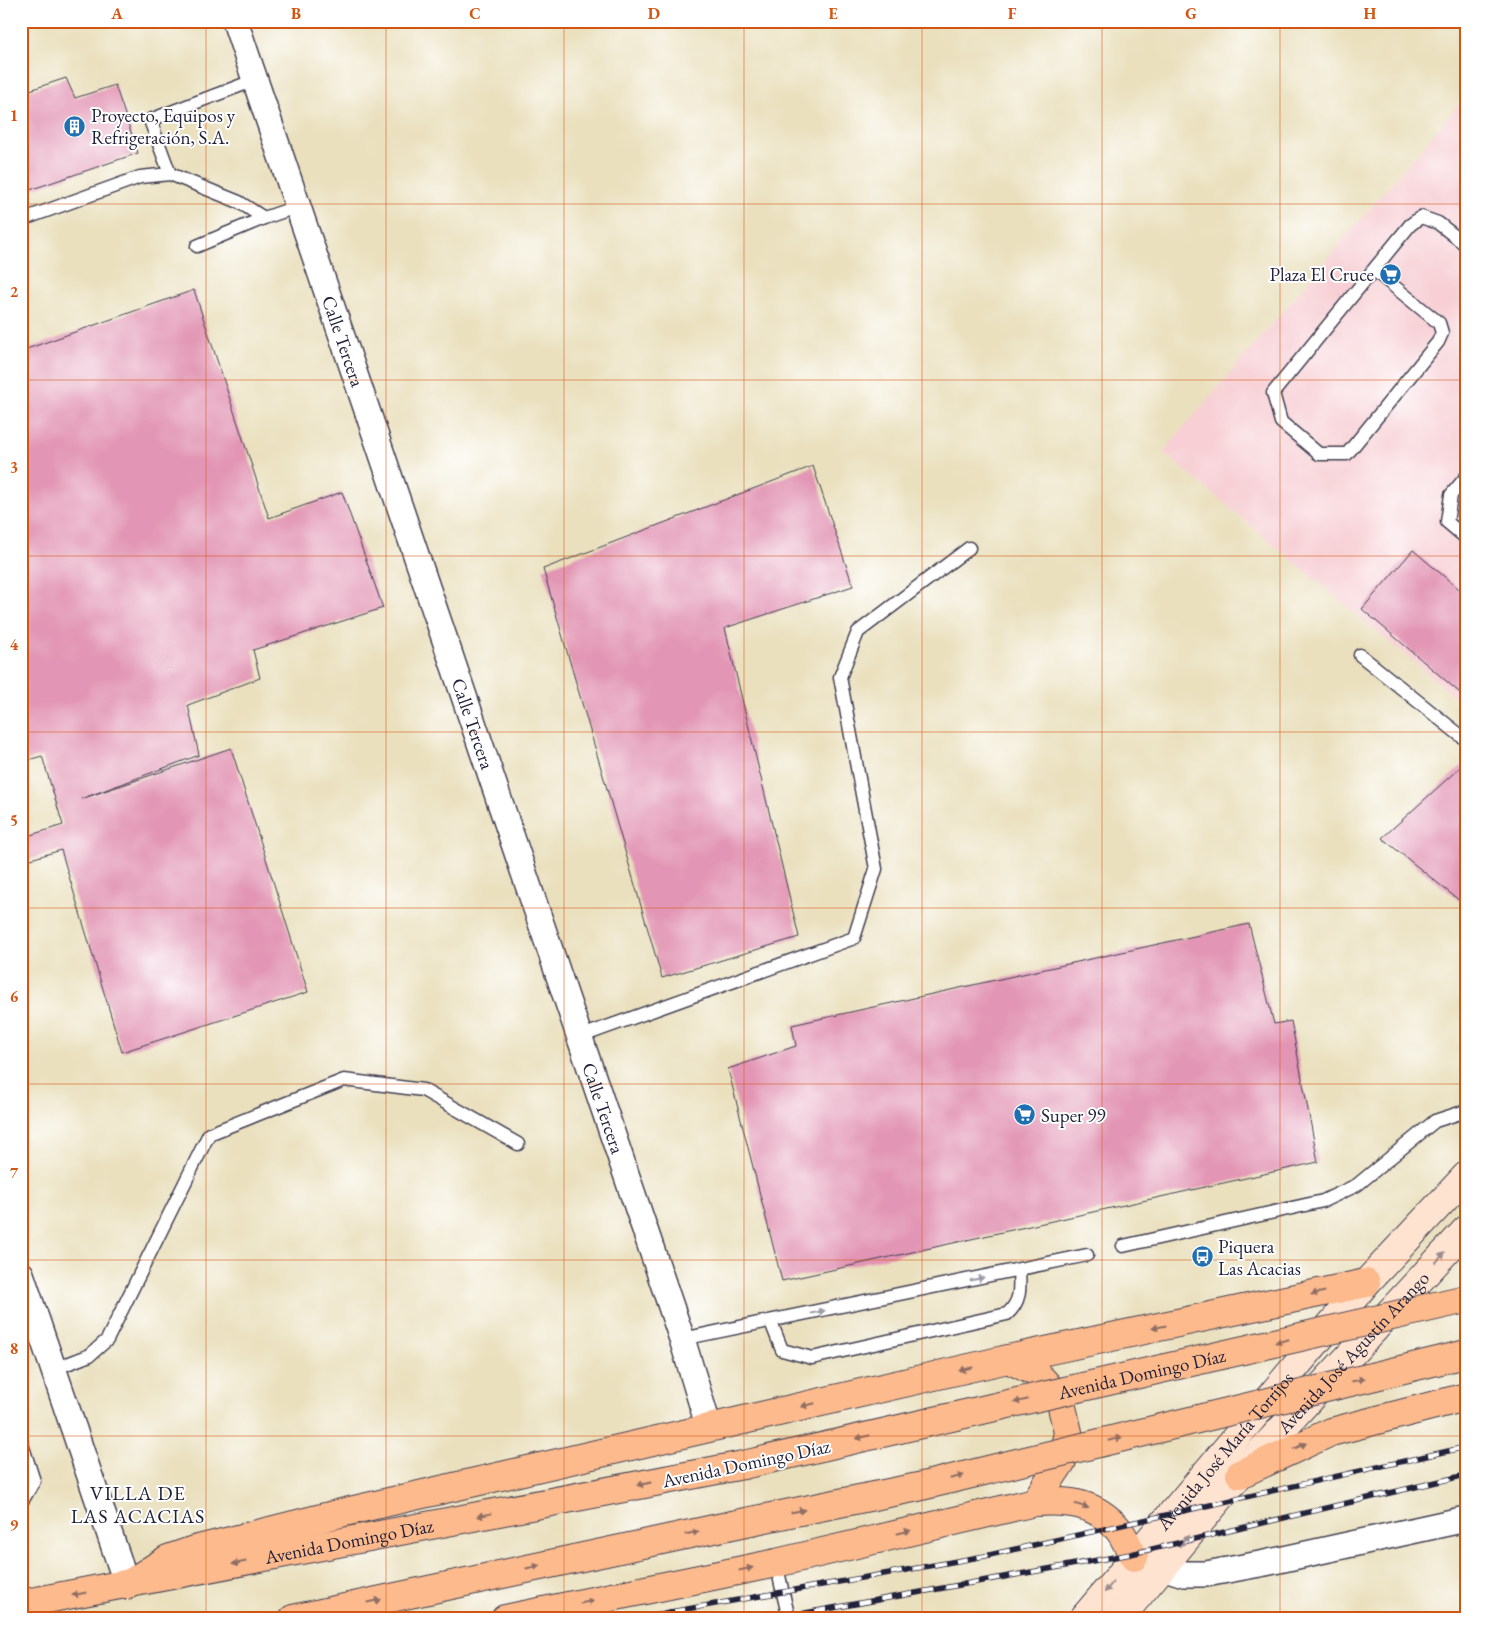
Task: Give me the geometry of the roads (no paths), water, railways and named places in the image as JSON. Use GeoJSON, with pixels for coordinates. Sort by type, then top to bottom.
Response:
{"type":"FeatureCollection","features":[{"type":"Feature","properties":{"kind":"main road","name":"Avenida José Agustín Arango"},"geometry":{"type":"LineString","coordinates":[[1366,1282],[1466,1176]]}},
{"type":"Feature","properties":{"kind":"main road","name":"Avenida José Agustín Arango"},"geometry":{"type":"LineString","coordinates":[[1240,1474],[1466,1230]]}},
{"type":"Feature","properties":{"kind":"main road"},"geometry":{"type":"LineString","coordinates":[[127,1585],[168,1559],[194,1550],[354,1510],[1008,1360],[1366,1282]]}},
{"type":"Feature","properties":{"kind":"main road","name":"Avenida José María Torrijos"},"geometry":{"type":"LineString","coordinates":[[1083,1619],[1366,1282]]}},
{"type":"Feature","properties":{"kind":"main road","name":"Avenida Domingo Díaz"},"geometry":{"type":"LineString","coordinates":[[21,1604],[743,1465],[1466,1298]]}},
{"type":"Feature","properties":{"kind":"main road"},"geometry":{"type":"LineString","coordinates":[[292,1619],[918,1487],[1466,1354]]}},
{"type":"Feature","properties":{"kind":"main road"},"geometry":{"type":"LineString","coordinates":[[1008,1360],[1035,1372],[1060,1399],[1068,1432],[1062,1461],[1035,1502]]}},
{"type":"Feature","properties":{"kind":"main road"},"geometry":{"type":"LineString","coordinates":[[1240,1474],[1331,1432],[1466,1398]]}},
{"type":"Feature","properties":{"kind":"main road","name":"Avenida José María Torrijos"},"geometry":{"type":"LineString","coordinates":[[1119,1619],[1240,1474]]}},
{"type":"Feature","properties":{"kind":"main road"},"geometry":{"type":"LineString","coordinates":[[505,1619],[776,1563],[1035,1502],[1065,1500],[1095,1510],[1118,1530],[1134,1557]]}},
{"type":"Feature","properties":{"kind":"street","name":"Calle Tercera"},"geometry":{"type":"LineString","coordinates":[[235,21],[682,1339],[709,1428]]}},
{"type":"Feature","properties":{"kind":"street"},"geometry":{"type":"LineString","coordinates":[[21,1274],[30,1327],[54,1369],[127,1585]]}},
{"type":"Feature","properties":{"kind":"street"},"geometry":{"type":"LineString","coordinates":[[1162,1567],[1184,1574],[1206,1574],[1464,1525]]}},
{"type":"Feature","properties":{"kind":"lane"},"geometry":{"type":"LineString","coordinates":[[170,174],[150,120],[255,80]]}},
{"type":"Feature","properties":{"kind":"lane"},"geometry":{"type":"LineString","coordinates":[[21,220],[140,177],[170,174],[239,202],[264,218]]}},
{"type":"Feature","properties":{"kind":"lane"},"geometry":{"type":"LineString","coordinates":[[198,246],[264,218],[299,206]]}},
{"type":"Feature","properties":{"kind":"lane"},"geometry":{"type":"LineString","coordinates":[[1374,270],[1439,323],[1442,334],[1438,342],[1347,454],[1320,454],[1280,422],[1273,393],[1410,225],[1421,217],[1438,223],[1466,245]]}},
{"type":"Feature","properties":{"kind":"lane"},"geometry":{"type":"LineString","coordinates":[[1466,477],[1451,495],[1447,522],[1466,538]]}},
{"type":"Feature","properties":{"kind":"lane"},"geometry":{"type":"LineString","coordinates":[[580,1037],[854,938],[876,869],[840,677],[858,632],[969,548]]}},
{"type":"Feature","properties":{"kind":"lane"},"geometry":{"type":"LineString","coordinates":[[1360,655],[1466,740]]}},
{"type":"Feature","properties":{"kind":"lane"},"geometry":{"type":"LineString","coordinates":[[54,1369],[90,1355],[107,1340],[209,1134],[344,1080],[423,1090],[518,1144]]}},
{"type":"Feature","properties":{"kind":"lane"},"geometry":{"type":"LineString","coordinates":[[1123,1246],[1323,1200],[1357,1185],[1435,1121],[1466,1111]]}},
{"type":"Feature","properties":{"kind":"lane"},"geometry":{"type":"LineString","coordinates":[[682,1339],[1019,1271],[1087,1255]]}},
{"type":"Feature","properties":{"kind":"lane"},"geometry":{"type":"LineString","coordinates":[[770,1322],[782,1350],[812,1358],[1007,1314],[1015,1307],[1020,1291],[1019,1271]]}},
{"type":"Feature","properties":{"kind":"lane"},"geometry":{"type":"LineString","coordinates":[[21,1441],[34,1481],[21,1503]]}},
{"type":"Feature","properties":{"kind":"lane"},"geometry":{"type":"LineString","coordinates":[[776,1563],[789,1619]]}},
{"type":"Feature","properties":{"kind":"railway"},"geometry":{"type":"LineString","coordinates":[[631,1619],[985,1556],[1466,1447]]}},
{"type":"Feature","properties":{"kind":"railway"},"geometry":{"type":"LineString","coordinates":[[772,1619],[1131,1554],[1466,1475]]}},
{"type":"Feature","properties":{"kind":"place","name":"Proyecto, Equipos y Refrigeración, S.A."},"geometry":{"type":"Point","coordinates":[75,126]}},
{"type":"Feature","properties":{"kind":"place","name":"Plaza El Cruce"},"geometry":{"type":"Point","coordinates":[1390,274]}},
{"type":"Feature","properties":{"kind":"place","name":"Super 99"},"geometry":{"type":"Point","coordinates":[1025,1115]}},
{"type":"Feature","properties":{"kind":"place","name":"Piquera Las Acacias"},"geometry":{"type":"Point","coordinates":[1202,1257]}},
{"type":"Feature","properties":{"kind":"district","name":"VILLA DE LAS ACACIAS"},"geometry":{"type":"Point","coordinates":[138,1504]}}]}
